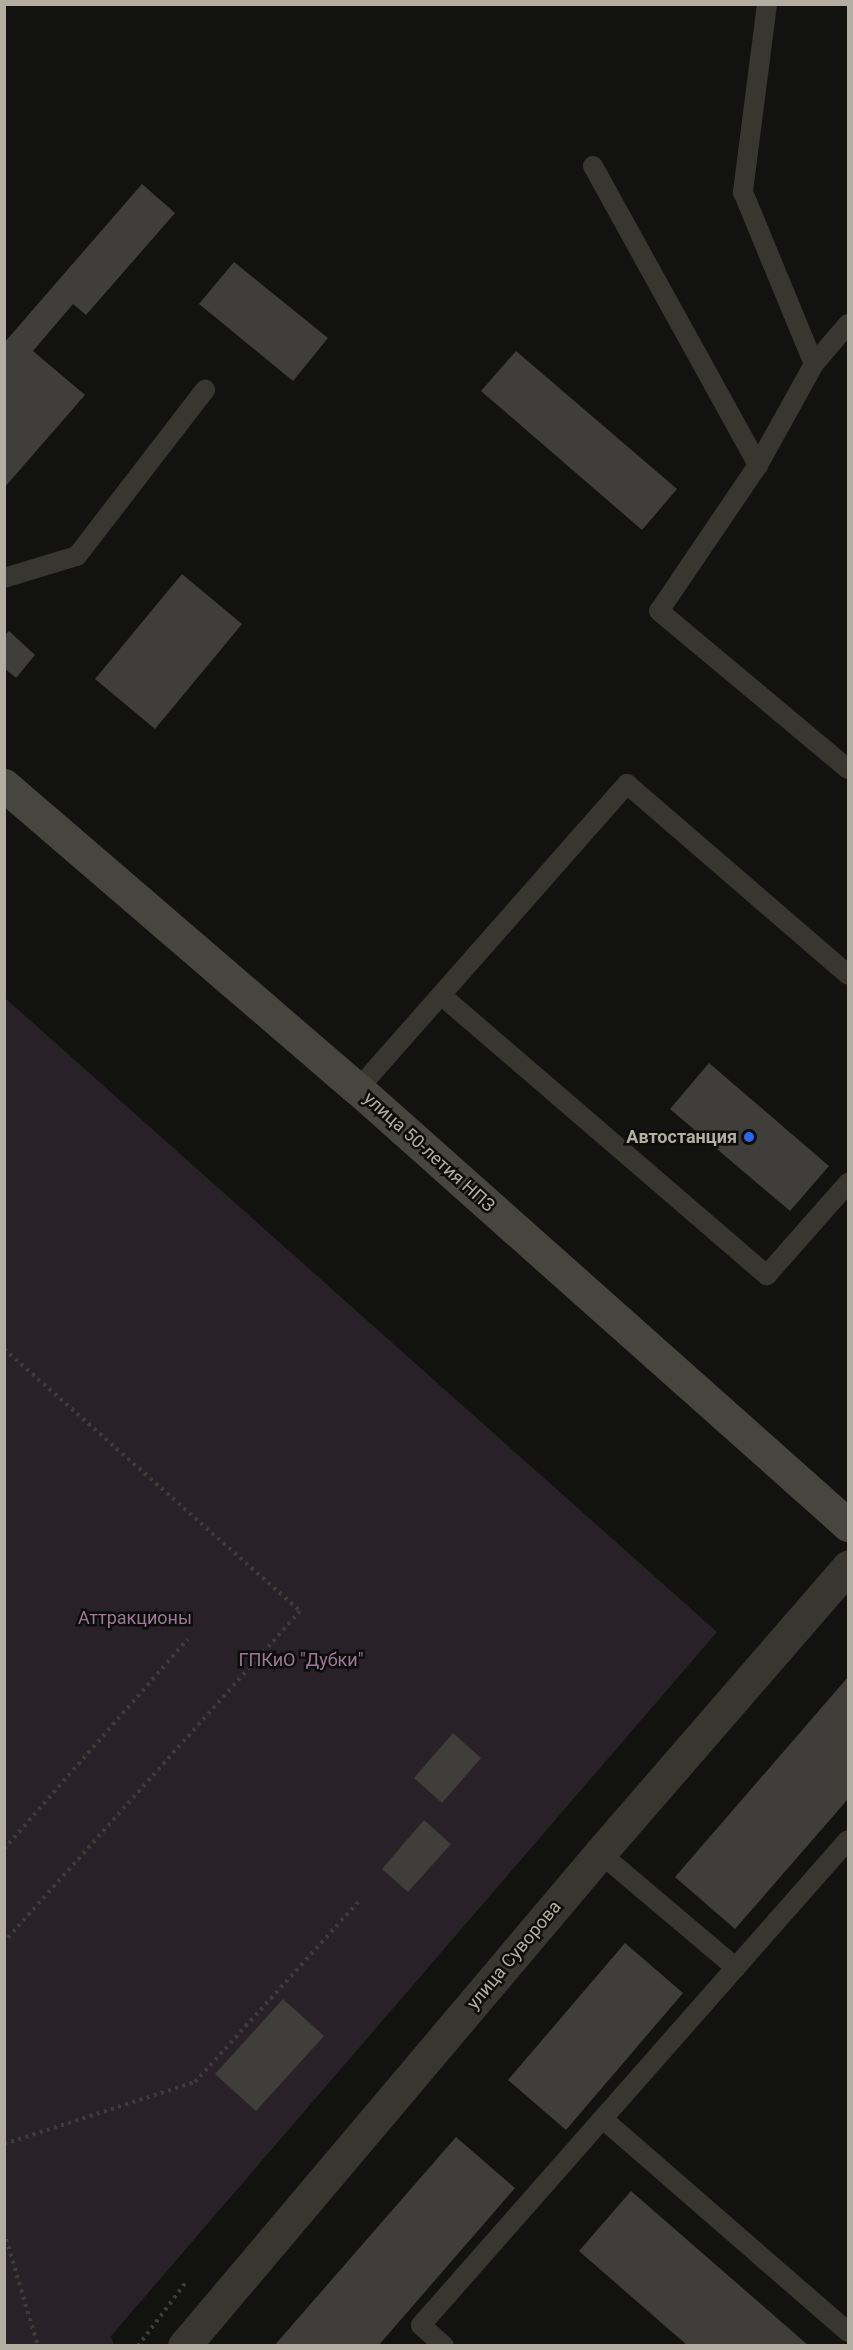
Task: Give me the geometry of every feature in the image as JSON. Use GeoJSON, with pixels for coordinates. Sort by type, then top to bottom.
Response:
{"type":"FeatureCollection","features":[{"type":"Feature","properties":{"kind":"main road","name":"улица 50-летия НПЗ"},"geometry":{"type":"LineString","coordinates":[[4,784],[358,1089],[849,1526]]}},
{"type":"Feature","properties":{"kind":"street","name":"улица Суворова"},"geometry":{"type":"LineString","coordinates":[[184,2345],[600,1853],[849,1567]]}},
{"type":"Feature","properties":{"kind":"lane"},"geometry":{"type":"LineString","coordinates":[[767,4],[743,192],[814,364]]}},
{"type":"Feature","properties":{"kind":"lane"},"geometry":{"type":"LineString","coordinates":[[594,166],[758,465]]}},
{"type":"Feature","properties":{"kind":"lane"},"geometry":{"type":"LineString","coordinates":[[849,324],[814,364],[758,465],[658,611],[849,769]]}},
{"type":"Feature","properties":{"kind":"lane"},"geometry":{"type":"LineString","coordinates":[[4,578],[77,556],[205,390]]}},
{"type":"Feature","properties":{"kind":"lane"},"geometry":{"type":"LineString","coordinates":[[358,1089],[627,784],[849,975]]}},
{"type":"Feature","properties":{"kind":"lane"},"geometry":{"type":"LineString","coordinates":[[441,995],[767,1275],[849,1183]]}},
{"type":"Feature","properties":{"kind":"lane"},"geometry":{"type":"LineString","coordinates":[[444,2346],[421,2325],[849,1840]]}},
{"type":"Feature","properties":{"kind":"lane"},"geometry":{"type":"LineString","coordinates":[[600,1853],[736,1968]]}},
{"type":"Feature","properties":{"kind":"lane"},"geometry":{"type":"LineString","coordinates":[[603,2119],[849,2332]]}},
{"type":"Feature","properties":{"kind":"path"},"geometry":{"type":"LineString","coordinates":[[4,1349],[300,1611],[4,1942]]}},
{"type":"Feature","properties":{"kind":"path"},"geometry":{"type":"LineString","coordinates":[[4,1849],[188,1639]]}},
{"type":"Feature","properties":{"kind":"path"},"geometry":{"type":"LineString","coordinates":[[4,2144],[195,2082],[360,1900]]}},
{"type":"Feature","properties":{"kind":"path"},"geometry":{"type":"LineString","coordinates":[[4,2232],[38,2346]]}},
{"type":"Feature","properties":{"kind":"path"},"geometry":{"type":"LineString","coordinates":[[138,2346],[186,2282]]}},
{"type":"Feature","properties":{"kind":"green space","name":"ГПКиО \"Дубки\""},"geometry":{"type":"Polygon","coordinates":[[[5,998],[717,1632],[111,2336],[114,2345],[5,2345],[5,998]]]}},
{"type":"Feature","properties":{"kind":"building"},"geometry":{"type":"Polygon","coordinates":[[[142,184],[175,213],[86,315],[73,304],[33,351],[85,395],[4,488],[4,343],[142,184]]]}},
{"type":"Feature","properties":{"kind":"building"},"geometry":{"type":"Polygon","coordinates":[[[234,262],[328,338],[293,381],[199,304],[234,262]]]}},
{"type":"Feature","properties":{"kind":"building"},"geometry":{"type":"Polygon","coordinates":[[[516,351],[677,489],[642,530],[481,391],[516,351]]]}},
{"type":"Feature","properties":{"kind":"building"},"geometry":{"type":"Polygon","coordinates":[[[182,574],[242,624],[155,729],[95,679],[182,574]]]}},
{"type":"Feature","properties":{"kind":"building"},"geometry":{"type":"Polygon","coordinates":[[[9,631],[35,655],[16,678],[4,668],[4,636],[9,631]]]}},
{"type":"Feature","properties":{"kind":"building","name":"Автостанция"},"geometry":{"type":"Polygon","coordinates":[[[709,1063],[829,1166],[790,1211],[670,1109],[709,1063]]]}},
{"type":"Feature","properties":{"kind":"building"},"geometry":{"type":"Polygon","coordinates":[[[848,1677],[848,1799],[735,1929],[675,1877],[848,1677]]]}},
{"type":"Feature","properties":{"kind":"building"},"geometry":{"type":"Polygon","coordinates":[[[453,1733],[481,1758],[442,1803],[414,1778],[453,1733]]]}},
{"type":"Feature","properties":{"kind":"building"},"geometry":{"type":"Polygon","coordinates":[[[424,1820],[451,1844],[408,1892],[382,1869],[424,1820]]]}},
{"type":"Feature","properties":{"kind":"building"},"geometry":{"type":"Polygon","coordinates":[[[625,1943],[683,1993],[566,2130],[508,2080],[625,1943]]]}},
{"type":"Feature","properties":{"kind":"building"},"geometry":{"type":"Polygon","coordinates":[[[283,1999],[324,2036],[256,2111],[215,2074],[283,1999]]]}},
{"type":"Feature","properties":{"kind":"building"},"geometry":{"type":"Polygon","coordinates":[[[456,2137],[515,2188],[378,2346],[274,2346],[456,2137]]]}},
{"type":"Feature","properties":{"kind":"building"},"geometry":{"type":"Polygon","coordinates":[[[631,2191],[809,2346],[688,2346],[579,2251],[631,2191]]]}},
{"type":"Feature","properties":{"kind":"place","name":"Автостанция"},"geometry":{"type":"Point","coordinates":[749,1137]}},
{"type":"Feature","properties":{"kind":"park label","name":"Аттракционы"},"geometry":{"type":"Point","coordinates":[135,1618]}}]}
